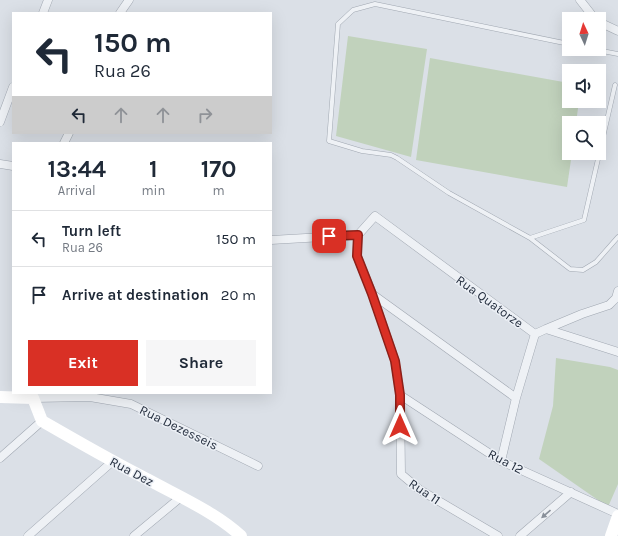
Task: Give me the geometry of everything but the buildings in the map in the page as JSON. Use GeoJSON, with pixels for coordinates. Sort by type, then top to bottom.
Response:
{"type":"FeatureCollection","features":[{"type":"Feature","properties":{"kind":"street"},"geometry":{"type":"LineString","coordinates":[[43,12],[48,0]]}},
{"type":"Feature","properties":{"kind":"street"},"geometry":{"type":"LineString","coordinates":[[121,12],[129,0]]}},
{"type":"Feature","properties":{"kind":"street"},"geometry":{"type":"LineString","coordinates":[[580,0],[589,12]]}},
{"type":"Feature","properties":{"kind":"street"},"geometry":{"type":"LineString","coordinates":[[606,25],[618,31]]}},
{"type":"Feature","properties":{"kind":"street"},"geometry":{"type":"LineString","coordinates":[[0,122],[12,90]]}},
{"type":"Feature","properties":{"kind":"street"},"geometry":{"type":"LineString","coordinates":[[0,164],[12,166]]}},
{"type":"Feature","properties":{"kind":"street","name":"Rua Quatorze"},"geometry":{"type":"LineString","coordinates":[[358,235],[375,216],[535,334],[582,314],[609,305],[616,298],[618,291]]}},
{"type":"Feature","properties":{"kind":"street"},"geometry":{"type":"LineString","coordinates":[[272,240],[358,235]]}},
{"type":"Feature","properties":{"kind":"street","name":"Rua 11"},"geometry":{"type":"LineString","coordinates":[[358,235],[357,256],[395,361],[400,395],[401,474],[420,490],[498,536]]}},
{"type":"Feature","properties":{"kind":"street"},"geometry":{"type":"LineString","coordinates":[[372,294],[516,398]]}},
{"type":"Feature","properties":{"kind":"street"},"geometry":{"type":"LineString","coordinates":[[546,329],[618,352]]}},
{"type":"Feature","properties":{"kind":"street"},"geometry":{"type":"LineString","coordinates":[[501,461],[516,398],[535,334]]}},
{"type":"Feature","properties":{"kind":"street","name":"Rua 12"},"geometry":{"type":"LineString","coordinates":[[400,395],[501,461],[618,515]]}},
{"type":"Feature","properties":{"kind":"street","name":"Rua Dezesseis"},"geometry":{"type":"LineString","coordinates":[[0,397],[90,397],[131,404],[258,466]]}},
{"type":"Feature","properties":{"kind":"street"},"geometry":{"type":"LineString","coordinates":[[0,458],[42,421],[34,398]]}},
{"type":"Feature","properties":{"kind":"street","name":"Rua Dez"},"geometry":{"type":"LineString","coordinates":[[42,421],[181,497],[230,526],[241,536]]}},
{"type":"Feature","properties":{"kind":"street"},"geometry":{"type":"LineString","coordinates":[[28,536],[113,461]]}},
{"type":"Feature","properties":{"kind":"street"},"geometry":{"type":"LineString","coordinates":[[520,536],[571,492]]}},
{"type":"Feature","properties":{"kind":"street"},"geometry":{"type":"LineString","coordinates":[[134,536],[181,497]]}},
{"type":"Feature","properties":{"kind":"street"},"geometry":{"type":"LineString","coordinates":[[611,536],[618,515]]}},
{"type":"Feature","properties":{"kind":"lane"},"geometry":{"type":"LineString","coordinates":[[562,43],[375,4],[353,10],[338,24],[330,141],[362,151],[391,155],[397,158],[449,193],[530,238],[570,269],[584,270],[596,262],[618,237]]}},
{"type":"Feature","properties":{"kind":"lane"},"geometry":{"type":"LineString","coordinates":[[606,52],[618,54]]}},
{"type":"Feature","properties":{"kind":"lane"},"geometry":{"type":"LineString","coordinates":[[530,238],[584,220],[615,85]]}},
{"type":"Feature","properties":{"kind":"green space"},"geometry":{"type":"Polygon","coordinates":[[[348,36],[427,49],[411,157],[336,136],[348,36]]]}},
{"type":"Feature","properties":{"kind":"green space"},"geometry":{"type":"Polygon","coordinates":[[[430,58],[562,82],[562,108],[578,108],[577,116],[562,116],[562,160],[571,160],[567,187],[416,160],[430,58]]]}},
{"type":"Feature","properties":{"kind":"green space"},"geometry":{"type":"Polygon","coordinates":[[[556,358],[610,367],[618,370],[618,484],[608,507],[539,459],[553,406],[556,358]]]}},
{"type":"Feature","properties":{"kind":"route"},"geometry":{"type":"LineString","coordinates":[[329,236],[358,235],[357,256],[395,361],[400,395],[400,426]]}}]}
